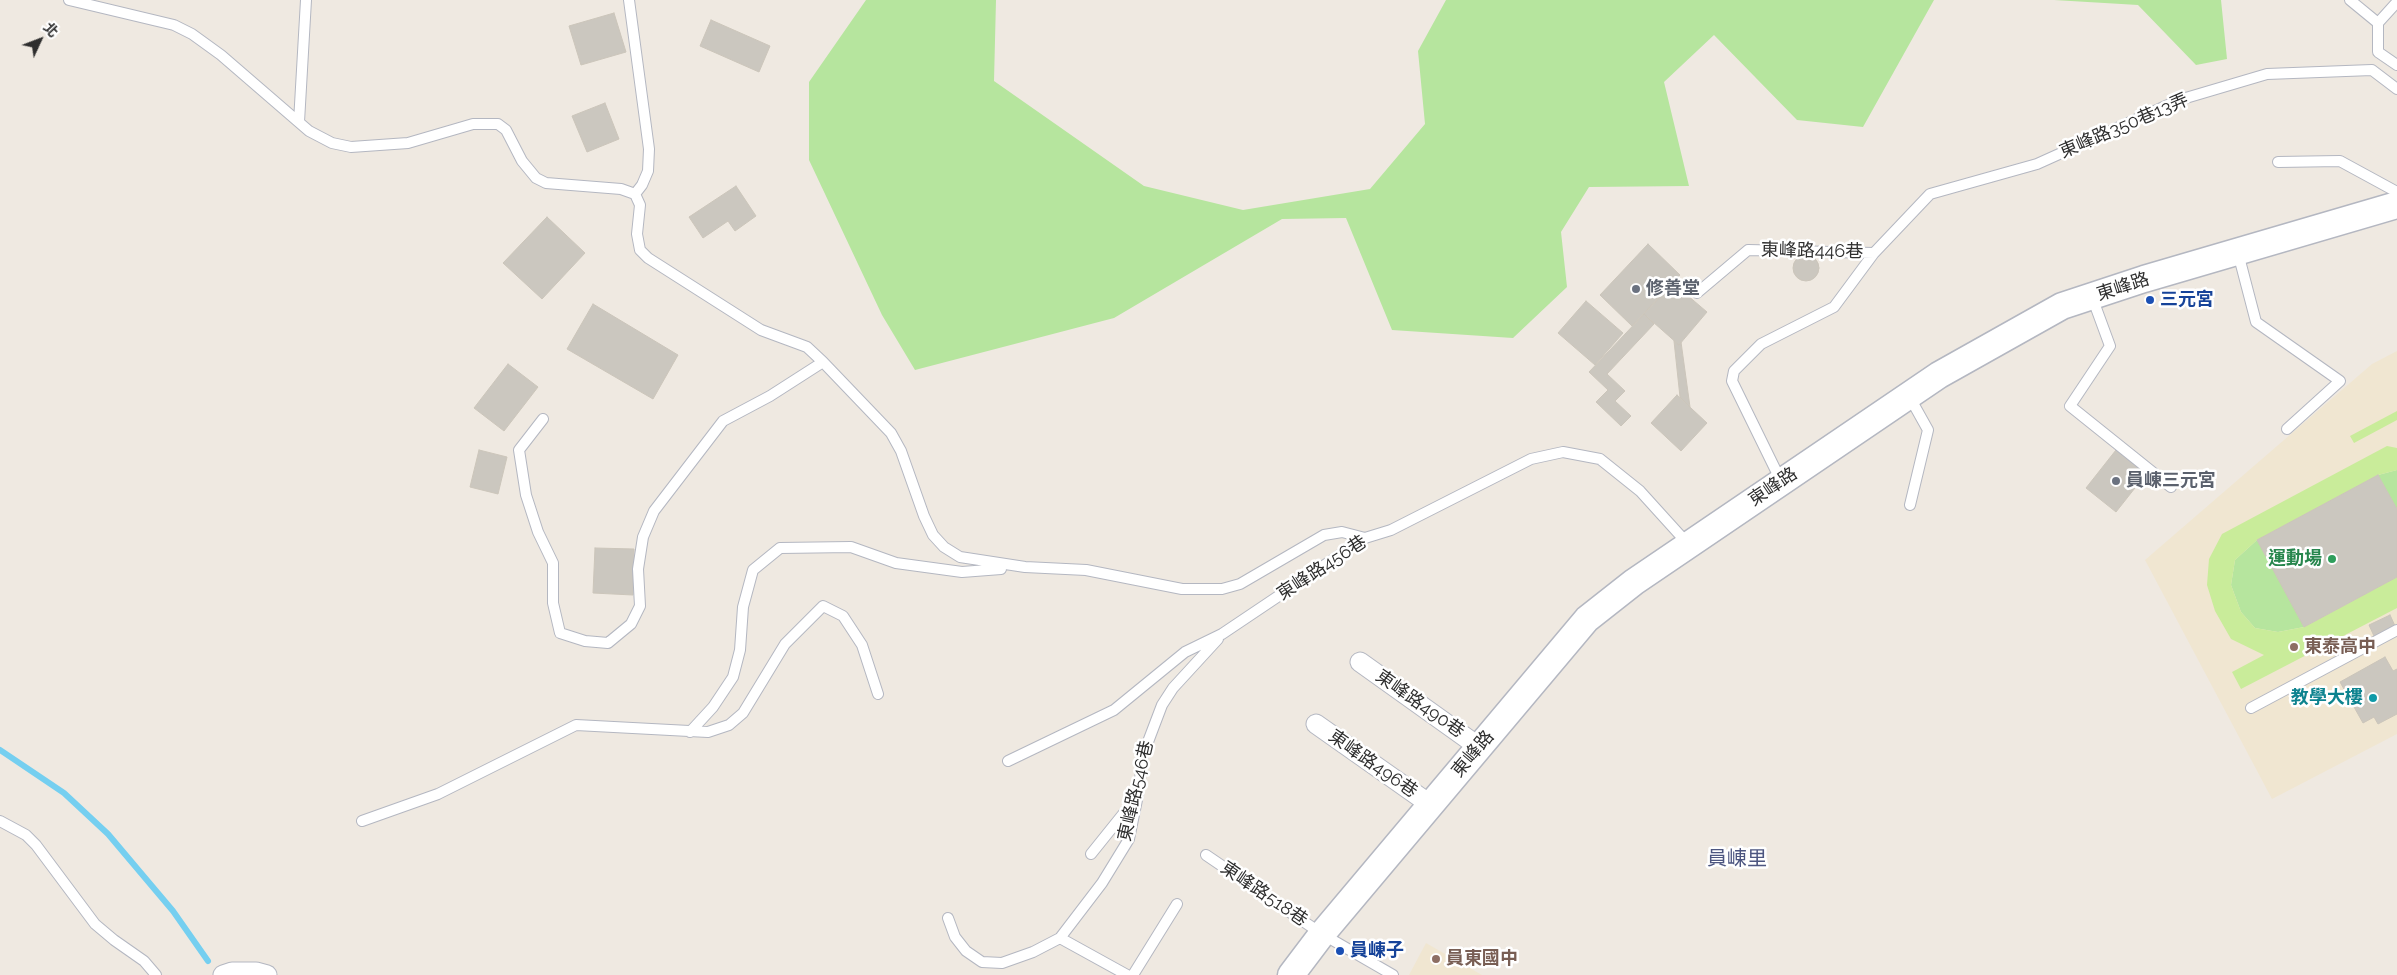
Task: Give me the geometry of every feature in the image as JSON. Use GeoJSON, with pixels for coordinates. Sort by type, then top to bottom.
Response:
{"type":"FeatureCollection","features":[{"type":"Feature","properties":{"kind":"main road","name":"東峰路"},"geometry":{"type":"LineString","coordinates":[[1291,975],[1322,934],[1587,619],[1689,544],[1909,396],[2003,337],[2062,306],[2397,205]]}},
{"type":"Feature","properties":{"kind":"street","name":"東峰路490巷"},"geometry":{"type":"LineString","coordinates":[[1360,662],[1479,747]]}},
{"type":"Feature","properties":{"kind":"street","name":"東峰路496巷"},"geometry":{"type":"LineString","coordinates":[[1316,724],[1431,805]]}},
{"type":"Feature","properties":{"kind":"street"},"geometry":{"type":"LineString","coordinates":[[223,975],[232,972],[256,972],[267,975]]}},
{"type":"Feature","properties":{"kind":"lane"},"geometry":{"type":"LineString","coordinates":[[69,0],[174,26],[192,34],[221,55],[309,131],[332,143],[351,147],[408,143],[473,124],[498,124],[506,130],[522,161],[536,178],[546,183],[621,189],[635,194],[640,205],[637,242],[640,250],[648,258],[761,330],[807,347],[891,433],[901,451],[924,516],[934,535],[944,547],[960,557],[1025,568]]}},
{"type":"Feature","properties":{"kind":"lane"},"geometry":{"type":"LineString","coordinates":[[299,122],[306,0]]}},
{"type":"Feature","properties":{"kind":"lane"},"geometry":{"type":"LineString","coordinates":[[629,0],[649,149],[648,171],[642,185],[635,194]]}},
{"type":"Feature","properties":{"kind":"lane"},"geometry":{"type":"LineString","coordinates":[[2350,0],[2378,23]]}},
{"type":"Feature","properties":{"kind":"lane"},"geometry":{"type":"LineString","coordinates":[[2397,2],[2378,23],[2378,52],[2397,65]]}},
{"type":"Feature","properties":{"kind":"lane","name":"東峰路350巷13弄"},"geometry":{"type":"LineString","coordinates":[[1874,253],[1930,194],[2037,164],[2179,100],[2267,74],[2372,70],[2397,89]]}},
{"type":"Feature","properties":{"kind":"lane"},"geometry":{"type":"LineString","coordinates":[[2278,162],[2340,161],[2397,192]]}},
{"type":"Feature","properties":{"kind":"lane","name":"東峰路446巷"},"geometry":{"type":"LineString","coordinates":[[1697,293],[1748,250],[1874,253]]}},
{"type":"Feature","properties":{"kind":"lane"},"geometry":{"type":"LineString","coordinates":[[2238,252],[2256,322],[2340,381],[2287,429]]}},
{"type":"Feature","properties":{"kind":"lane","name":"東峰路446巷"},"geometry":{"type":"LineString","coordinates":[[1781,482],[1732,381],[1734,371],[1761,344],[1834,308],[1874,253]]}},
{"type":"Feature","properties":{"kind":"lane"},"geometry":{"type":"LineString","coordinates":[[2092,296],[2110,346],[2070,406],[2171,487]]}},
{"type":"Feature","properties":{"kind":"lane"},"geometry":{"type":"LineString","coordinates":[[543,419],[519,450],[526,495],[538,532],[553,563],[553,603],[560,633],[585,640],[608,643],[631,624],[640,606],[638,569],[643,537],[654,511],[723,421],[770,396],[823,362]]}},
{"type":"Feature","properties":{"kind":"lane"},"geometry":{"type":"LineString","coordinates":[[1909,396],[1928,430],[1910,505]]}},
{"type":"Feature","properties":{"kind":"lane","name":"東峰路456巷"},"geometry":{"type":"LineString","coordinates":[[1008,761],[1114,710],[1185,652],[1222,634],[1365,538],[1391,530],[1530,459],[1563,452],[1600,459],[1640,491],[1689,544]]}},
{"type":"Feature","properties":{"kind":"lane"},"geometry":{"type":"LineString","coordinates":[[690,732],[713,707],[733,677],[740,650],[743,607],[753,570],[780,548],[851,547],[896,563],[962,572],[1025,568],[1086,570],[1182,589],[1222,589],[1240,584],[1324,535],[1342,532],[1365,538]]}},
{"type":"Feature","properties":{"kind":"lane"},"geometry":{"type":"LineString","coordinates":[[362,821],[438,794],[576,725],[690,732],[708,732],[730,726],[743,712],[785,644],[822,606],[843,616],[862,645],[878,694]]}},
{"type":"Feature","properties":{"kind":"lane"},"geometry":{"type":"LineString","coordinates":[[2252,708],[2397,630]]}},
{"type":"Feature","properties":{"kind":"lane","name":"東峰路546巷"},"geometry":{"type":"LineString","coordinates":[[1060,938],[1102,883],[1129,839],[1138,795],[1143,755],[1162,705],[1173,688],[1222,634]]}},
{"type":"Feature","properties":{"kind":"lane"},"geometry":{"type":"LineString","coordinates":[[1091,854],[1138,795]]}},
{"type":"Feature","properties":{"kind":"lane"},"geometry":{"type":"LineString","coordinates":[[0,821],[26,835],[36,845],[96,924],[114,940],[144,960],[156,975]]}},
{"type":"Feature","properties":{"kind":"lane","name":"東峰路518巷"},"geometry":{"type":"LineString","coordinates":[[1206,855],[1322,934],[1393,975]]}},
{"type":"Feature","properties":{"kind":"lane"},"geometry":{"type":"LineString","coordinates":[[1133,975],[1177,904]]}},
{"type":"Feature","properties":{"kind":"lane"},"geometry":{"type":"LineString","coordinates":[[948,918],[955,937],[966,951],[982,962],[1002,963],[1033,952],[1060,938],[1127,975]]}},
{"type":"Feature","properties":{"kind":"shaded area","name":"東泰高中"},"geometry":{"type":"Polygon","coordinates":[[[2397,351],[2397,734],[2272,799],[2145,560],[2372,364],[2397,351]]]}},
{"type":"Feature","properties":{"kind":"shaded area","name":"員東國中"},"geometry":{"type":"Polygon","coordinates":[[[1426,943],[1482,975],[1409,975],[1426,943]]]}},
{"type":"Feature","properties":{"kind":"green space"},"geometry":{"type":"Polygon","coordinates":[[[866,0],[996,0],[994,81],[1144,186],[1243,210],[1370,189],[1425,124],[1418,51],[1446,0],[1934,0],[1863,127],[1797,120],[1714,35],[1664,82],[1689,186],[1589,187],[1561,232],[1567,287],[1513,338],[1392,330],[1346,218],[1282,219],[1114,318],[915,370],[882,315],[809,160],[809,82],[866,0]]]}},
{"type":"Feature","properties":{"kind":"green space"},"geometry":{"type":"Polygon","coordinates":[[[2054,0],[2221,0],[2227,59],[2196,65],[2138,5],[2054,0]]]}},
{"type":"Feature","properties":{"kind":"green space"},"geometry":{"type":"Polygon","coordinates":[[[2397,411],[2397,420],[2354,443],[2350,436],[2397,411]]]}},
{"type":"Feature","properties":{"kind":"green space"},"geometry":{"type":"Polygon","coordinates":[[[2387,446],[2397,448],[2397,470],[2378,475],[2257,540],[2235,560],[2231,585],[2241,612],[2255,628],[2278,632],[2304,627],[2397,577],[2397,608],[2241,689],[2232,672],[2264,655],[2231,639],[2215,611],[2207,585],[2209,559],[2222,534],[2387,446]]]}},
{"type":"Feature","properties":{"kind":"green space"},"geometry":{"type":"Polygon","coordinates":[[[2397,470],[2397,509],[2378,475],[2397,470]]]}},
{"type":"Feature","properties":{"kind":"green space"},"geometry":{"type":"Polygon","coordinates":[[[2257,540],[2304,627],[2278,632],[2255,628],[2241,612],[2231,585],[2235,560],[2257,540]]]}},
{"type":"Feature","properties":{"kind":"building"},"geometry":{"type":"Polygon","coordinates":[[[614,13],[626,52],[581,65],[569,26],[614,13]]]}},
{"type":"Feature","properties":{"kind":"building"},"geometry":{"type":"Polygon","coordinates":[[[711,20],[770,46],[759,72],[700,46],[711,20]]]}},
{"type":"Feature","properties":{"kind":"building"},"geometry":{"type":"Polygon","coordinates":[[[605,103],[619,139],[587,152],[572,116],[605,103]]]}},
{"type":"Feature","properties":{"kind":"building"},"geometry":{"type":"Polygon","coordinates":[[[736,186],[756,216],[735,231],[728,221],[703,238],[689,217],[736,186]]]}},
{"type":"Feature","properties":{"kind":"building"},"geometry":{"type":"Polygon","coordinates":[[[547,217],[585,253],[542,299],[503,263],[547,217]]]}},
{"type":"Feature","properties":{"kind":"building","name":"修善堂"},"geometry":{"type":"Polygon","coordinates":[[[1648,244],[1680,275],[1632,326],[1600,295],[1648,244]]]}},
{"type":"Feature","properties":{"kind":"building"},"geometry":{"type":"Polygon","coordinates":[[[1806,255],[1815,259],[1819,268],[1815,277],[1806,281],[1797,277],[1793,268],[1797,259],[1806,255]]]}},
{"type":"Feature","properties":{"kind":"building"},"geometry":{"type":"Polygon","coordinates":[[[1673,283],[1707,312],[1679,345],[1644,314],[1673,283]]]}},
{"type":"Feature","properties":{"kind":"building"},"geometry":{"type":"Polygon","coordinates":[[[1586,301],[1623,333],[1595,365],[1558,333],[1586,301]]]}},
{"type":"Feature","properties":{"kind":"building"},"geometry":{"type":"Polygon","coordinates":[[[593,304],[678,355],[653,399],[567,349],[593,304]]]}},
{"type":"Feature","properties":{"kind":"building"},"geometry":{"type":"Polygon","coordinates":[[[1644,314],[1654,324],[1607,374],[1625,391],[1615,401],[1631,416],[1621,426],[1596,402],[1608,390],[1589,372],[1644,314]]]}},
{"type":"Feature","properties":{"kind":"building"},"geometry":{"type":"Polygon","coordinates":[[[1674,341],[1679,345],[1681,342],[1690,407],[1680,397],[1674,341]]]}},
{"type":"Feature","properties":{"kind":"building"},"geometry":{"type":"Polygon","coordinates":[[[508,364],[538,387],[504,431],[474,408],[508,364]]]}},
{"type":"Feature","properties":{"kind":"building"},"geometry":{"type":"Polygon","coordinates":[[[1677,395],[1707,423],[1681,451],[1651,423],[1677,395]]]}},
{"type":"Feature","properties":{"kind":"building"},"geometry":{"type":"Polygon","coordinates":[[[479,450],[507,457],[498,494],[470,487],[479,450]]]}},
{"type":"Feature","properties":{"kind":"building","name":"員崠三元宮"},"geometry":{"type":"Polygon","coordinates":[[[2116,450],[2146,474],[2116,512],[2086,488],[2116,450]]]}},
{"type":"Feature","properties":{"kind":"building","name":"運動場"},"geometry":{"type":"Polygon","coordinates":[[[2378,475],[2397,509],[2397,577],[2304,627],[2257,540],[2378,475]]]}},
{"type":"Feature","properties":{"kind":"building"},"geometry":{"type":"Polygon","coordinates":[[[595,548],[634,549],[633,595],[593,593],[595,548]]]}},
{"type":"Feature","properties":{"kind":"building"},"geometry":{"type":"Polygon","coordinates":[[[2390,615],[2395,626],[2374,636],[2369,625],[2390,615]]]}},
{"type":"Feature","properties":{"kind":"building","name":"教學大樓"},"geometry":{"type":"Polygon","coordinates":[[[2385,657],[2393,671],[2397,669],[2397,714],[2378,724],[2374,717],[2363,723],[2340,682],[2385,657]]]}},
{"type":"Feature","properties":{"kind":"waterway"},"geometry":{"type":"LineString","coordinates":[[0,750],[64,793],[108,834],[173,911],[208,961]]}},
{"type":"Feature","properties":{"kind":"place","name":"修善堂"},"geometry":{"type":"Point","coordinates":[1636,289]}},
{"type":"Feature","properties":{"kind":"place","name":"三元宮"},"geometry":{"type":"Point","coordinates":[2150,300]}},
{"type":"Feature","properties":{"kind":"place","name":"員崠三元宮"},"geometry":{"type":"Point","coordinates":[2116,481]}},
{"type":"Feature","properties":{"kind":"place","name":"運動場"},"geometry":{"type":"Point","coordinates":[2332,559]}},
{"type":"Feature","properties":{"kind":"place","name":"東泰高中"},"geometry":{"type":"Point","coordinates":[2294,647]}},
{"type":"Feature","properties":{"kind":"place","name":"教學大樓"},"geometry":{"type":"Point","coordinates":[2373,698]}},
{"type":"Feature","properties":{"kind":"place","name":"員崠子"},"geometry":{"type":"Point","coordinates":[1340,951]}},
{"type":"Feature","properties":{"kind":"place","name":"員東國中"},"geometry":{"type":"Point","coordinates":[1436,959]}},
{"type":"Feature","properties":{"kind":"district","name":"員崠里"},"geometry":{"type":"Point","coordinates":[1737,859]}}]}
